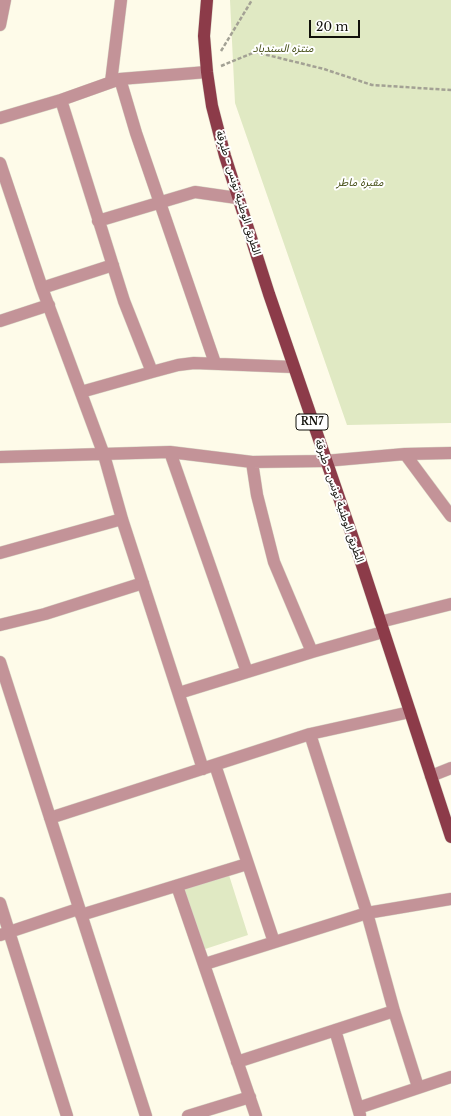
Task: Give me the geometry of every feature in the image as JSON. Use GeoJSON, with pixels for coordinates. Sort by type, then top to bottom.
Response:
{"type":"FeatureCollection","features":[{"type":"Feature","properties":{"kind":"main road","name":"الطريق الوطنية تونس - طبرقة"},"geometry":{"type":"LineString","coordinates":[[207,0],[204,36],[212,106],[238,198],[293,368],[382,627],[431,776],[448,814],[451,837]]}},
{"type":"Feature","properties":{"kind":"street"},"geometry":{"type":"LineString","coordinates":[[0,25],[5,0]]}},
{"type":"Feature","properties":{"kind":"street"},"geometry":{"type":"LineString","coordinates":[[122,0],[116,80],[136,133],[215,363]]}},
{"type":"Feature","properties":{"kind":"street"},"geometry":{"type":"LineString","coordinates":[[0,118],[61,100],[116,80],[207,72]]}},
{"type":"Feature","properties":{"kind":"street"},"geometry":{"type":"LineString","coordinates":[[61,100],[124,300],[152,372]]}},
{"type":"Feature","properties":{"kind":"street"},"geometry":{"type":"LineString","coordinates":[[0,163],[48,306],[104,455],[122,519],[203,769]]}},
{"type":"Feature","properties":{"kind":"street"},"geometry":{"type":"LineString","coordinates":[[98,221],[195,192],[238,198]]}},
{"type":"Feature","properties":{"kind":"street"},"geometry":{"type":"LineString","coordinates":[[42,288],[113,264]]}},
{"type":"Feature","properties":{"kind":"street"},"geometry":{"type":"LineString","coordinates":[[0,321],[48,306]]}},
{"type":"Feature","properties":{"kind":"street"},"geometry":{"type":"LineString","coordinates":[[81,392],[178,365],[215,363],[293,368]]}},
{"type":"Feature","properties":{"kind":"street"},"geometry":{"type":"LineString","coordinates":[[170,452],[247,672]]}},
{"type":"Feature","properties":{"kind":"street"},"geometry":{"type":"LineString","coordinates":[[0,457],[170,452],[252,462],[325,461],[405,454],[451,453]]}},
{"type":"Feature","properties":{"kind":"street"},"geometry":{"type":"LineString","coordinates":[[405,454],[451,516]]}},
{"type":"Feature","properties":{"kind":"street"},"geometry":{"type":"LineString","coordinates":[[252,462],[257,495],[274,562],[312,652]]}},
{"type":"Feature","properties":{"kind":"street"},"geometry":{"type":"LineString","coordinates":[[0,553],[122,519]]}},
{"type":"Feature","properties":{"kind":"street"},"geometry":{"type":"LineString","coordinates":[[0,625],[52,612],[143,583]]}},
{"type":"Feature","properties":{"kind":"street"},"geometry":{"type":"LineString","coordinates":[[179,694],[312,652],[451,604]]}},
{"type":"Feature","properties":{"kind":"street"},"geometry":{"type":"LineString","coordinates":[[0,662],[5,694],[50,818],[79,912],[146,1116]]}},
{"type":"Feature","properties":{"kind":"street"},"geometry":{"type":"LineString","coordinates":[[50,818],[310,734],[410,712]]}},
{"type":"Feature","properties":{"kind":"street"},"geometry":{"type":"LineString","coordinates":[[310,734],[367,912],[394,1010],[418,1087]]}},
{"type":"Feature","properties":{"kind":"street"},"geometry":{"type":"LineString","coordinates":[[215,765],[274,942]]}},
{"type":"Feature","properties":{"kind":"street"},"geometry":{"type":"LineString","coordinates":[[431,776],[451,768]]}},
{"type":"Feature","properties":{"kind":"street"},"geometry":{"type":"LineString","coordinates":[[5,933],[178,886],[247,864]]}},
{"type":"Feature","properties":{"kind":"street"},"geometry":{"type":"LineString","coordinates":[[178,886],[256,1116]]}},
{"type":"Feature","properties":{"kind":"street"},"geometry":{"type":"LineString","coordinates":[[204,964],[367,912],[451,899]]}},
{"type":"Feature","properties":{"kind":"street"},"geometry":{"type":"LineString","coordinates":[[0,903],[5,933],[67,1116]]}},
{"type":"Feature","properties":{"kind":"street"},"geometry":{"type":"LineString","coordinates":[[237,1062],[394,1010]]}},
{"type":"Feature","properties":{"kind":"street"},"geometry":{"type":"LineString","coordinates":[[335,1030],[360,1112],[418,1087],[451,1077]]}},
{"type":"Feature","properties":{"kind":"street"},"geometry":{"type":"LineString","coordinates":[[188,1116],[250,1097]]}},
{"type":"Feature","properties":{"kind":"path"},"geometry":{"type":"LineString","coordinates":[[207,72],[252,0]]}},
{"type":"Feature","properties":{"kind":"path"},"geometry":{"type":"LineString","coordinates":[[207,72],[254,52],[324,69],[372,84],[451,90]]}},
{"type":"Feature","properties":{"kind":"green space","name":"مقبرة ماطر"},"geometry":{"type":"Polygon","coordinates":[[[230,0],[451,0],[451,423],[347,425],[235,103],[230,0]]]}},
{"type":"Feature","properties":{"kind":"green space"},"geometry":{"type":"Polygon","coordinates":[[[228,872],[248,935],[196,952],[176,889],[228,872]]]}},
{"type":"Feature","properties":{"kind":"park label","name":"منتزه السندباد"},"geometry":{"type":"Point","coordinates":[283,49]}}]}
